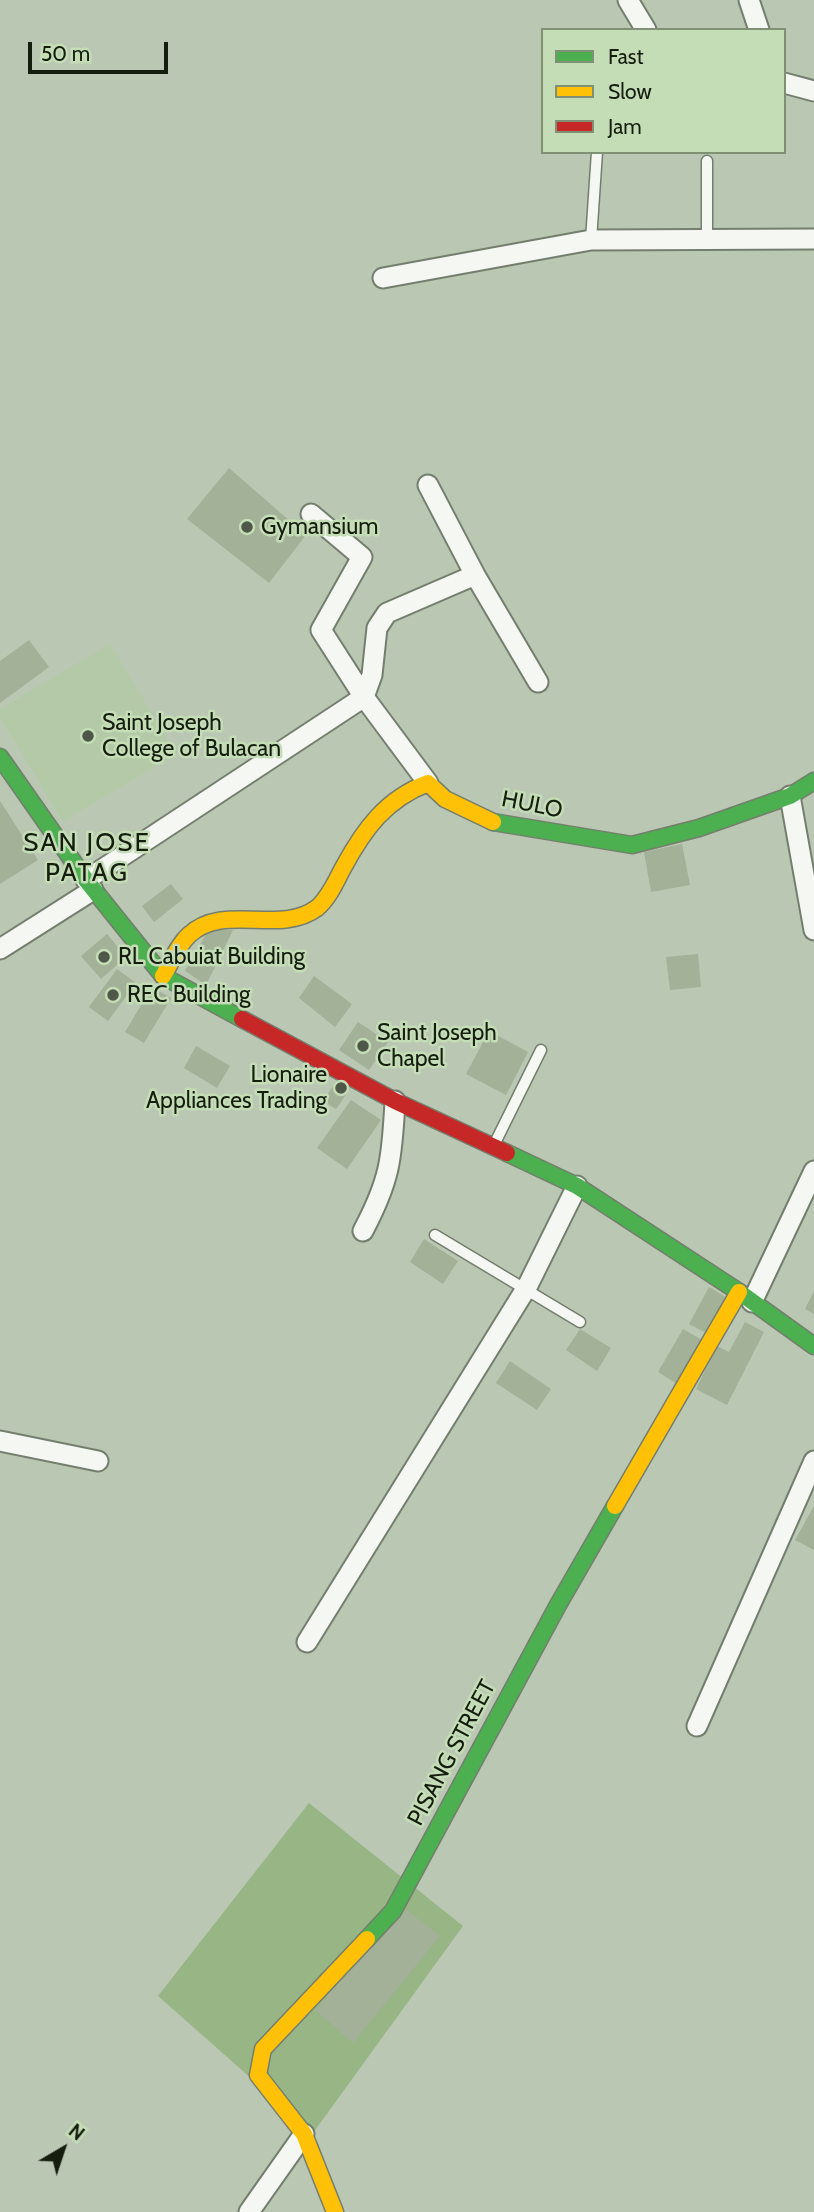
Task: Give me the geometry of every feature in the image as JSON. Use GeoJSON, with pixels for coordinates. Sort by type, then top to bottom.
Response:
{"type":"FeatureCollection","features":[{"type":"Feature","properties":{"kind":"street"},"geometry":{"type":"LineString","coordinates":[[628,0],[645,28]]}},
{"type":"Feature","properties":{"kind":"street"},"geometry":{"type":"LineString","coordinates":[[749,0],[758,28]]}},
{"type":"Feature","properties":{"kind":"street"},"geometry":{"type":"LineString","coordinates":[[786,84],[814,91]]}},
{"type":"Feature","properties":{"kind":"street"},"geometry":{"type":"LineString","coordinates":[[383,278],[591,240],[814,239]]}},
{"type":"Feature","properties":{"kind":"street"},"geometry":{"type":"LineString","coordinates":[[428,485],[475,575],[538,682]]}},
{"type":"Feature","properties":{"kind":"street"},"geometry":{"type":"LineString","coordinates":[[163,976],[189,935],[202,926],[216,920],[280,922],[311,912],[324,902],[360,836],[380,810],[410,789],[428,783],[364,697],[321,631],[362,557],[311,514]]}},
{"type":"Feature","properties":{"kind":"street"},"geometry":{"type":"LineString","coordinates":[[0,949],[364,697],[372,675],[377,628],[387,613],[475,575]]}},
{"type":"Feature","properties":{"kind":"street"},"geometry":{"type":"LineString","coordinates":[[0,757],[90,885],[163,976],[395,1101],[577,1186],[746,1297],[814,1346]]}},
{"type":"Feature","properties":{"kind":"street","name":"HULO"},"geometry":{"type":"LineString","coordinates":[[428,783],[445,799],[495,823],[632,845],[699,828],[790,796],[814,781]]}},
{"type":"Feature","properties":{"kind":"street"},"geometry":{"type":"LineString","coordinates":[[790,796],[814,930]]}},
{"type":"Feature","properties":{"kind":"street"},"geometry":{"type":"LineString","coordinates":[[363,1231],[383,1192],[392,1159],[395,1101]]}},
{"type":"Feature","properties":{"kind":"street"},"geometry":{"type":"LineString","coordinates":[[746,1297],[814,1171]]}},
{"type":"Feature","properties":{"kind":"street"},"geometry":{"type":"LineString","coordinates":[[307,1642],[527,1287],[577,1186]]}},
{"type":"Feature","properties":{"kind":"street","name":"PISANG STREET"},"geometry":{"type":"LineString","coordinates":[[335,2212],[304,2134],[258,2074],[263,2049],[393,1912],[558,1605],[746,1297]]}},
{"type":"Feature","properties":{"kind":"street"},"geometry":{"type":"LineString","coordinates":[[0,1441],[98,1461]]}},
{"type":"Feature","properties":{"kind":"street"},"geometry":{"type":"LineString","coordinates":[[698,1726],[814,1461]]}},
{"type":"Feature","properties":{"kind":"street"},"geometry":{"type":"LineString","coordinates":[[249,2212],[304,2134]]}},
{"type":"Feature","properties":{"kind":"lane"},"geometry":{"type":"LineString","coordinates":[[591,240],[597,154]]}},
{"type":"Feature","properties":{"kind":"lane"},"geometry":{"type":"LineString","coordinates":[[707,161],[708,238]]}},
{"type":"Feature","properties":{"kind":"lane"},"geometry":{"type":"LineString","coordinates":[[494,1145],[541,1050]]}},
{"type":"Feature","properties":{"kind":"lane"},"geometry":{"type":"LineString","coordinates":[[435,1235],[527,1287],[580,1322]]}},
{"type":"Feature","properties":{"kind":"shaded area","name":"Saint Joseph College of Bulacan"},"geometry":{"type":"Polygon","coordinates":[[[110,644],[176,754],[63,821],[0,717],[0,709],[110,644]]]}},
{"type":"Feature","properties":{"kind":"shaded area"},"geometry":{"type":"Polygon","coordinates":[[[309,1803],[463,1926],[313,2133],[158,1996],[309,1803]]]}},
{"type":"Feature","properties":{"kind":"building","name":"Gymansium"},"geometry":{"type":"Polygon","coordinates":[[[229,468],[306,535],[269,583],[187,519],[229,468]]]}},
{"type":"Feature","properties":{"kind":"building"},"geometry":{"type":"Polygon","coordinates":[[[29,640],[49,667],[0,703],[0,661],[29,640]]]}},
{"type":"Feature","properties":{"kind":"building"},"geometry":{"type":"Polygon","coordinates":[[[0,801],[38,860],[0,884],[0,801]]]}},
{"type":"Feature","properties":{"kind":"building"},"geometry":{"type":"Polygon","coordinates":[[[682,844],[690,885],[651,892],[644,852],[682,844]]]}},
{"type":"Feature","properties":{"kind":"building"},"geometry":{"type":"Polygon","coordinates":[[[171,884],[183,899],[154,922],[142,906],[171,884]]]}},
{"type":"Feature","properties":{"kind":"building"},"geometry":{"type":"Polygon","coordinates":[[[209,929],[233,930],[206,985],[185,971],[209,929]]]}},
{"type":"Feature","properties":{"kind":"building","name":"RL Cabuiat Building"},"geometry":{"type":"Polygon","coordinates":[[[107,934],[126,957],[101,979],[81,956],[107,934]]]}},
{"type":"Feature","properties":{"kind":"building"},"geometry":{"type":"Polygon","coordinates":[[[698,954],[701,987],[670,990],[666,957],[698,954]]]}},
{"type":"Feature","properties":{"kind":"building","name":"REC Building"},"geometry":{"type":"Polygon","coordinates":[[[117,969],[136,983],[108,1021],[89,1007],[117,969]]]}},
{"type":"Feature","properties":{"kind":"building"},"geometry":{"type":"Polygon","coordinates":[[[314,976],[352,1004],[335,1027],[299,998],[314,976]]]}},
{"type":"Feature","properties":{"kind":"building"},"geometry":{"type":"Polygon","coordinates":[[[152,987],[171,998],[144,1043],[125,1032],[152,987]]]}},
{"type":"Feature","properties":{"kind":"building","name":"Saint Joseph Chapel"},"geometry":{"type":"Polygon","coordinates":[[[358,1022],[388,1042],[369,1070],[339,1050],[358,1022]]]}},
{"type":"Feature","properties":{"kind":"building"},"geometry":{"type":"Polygon","coordinates":[[[489,1031],[528,1052],[506,1095],[466,1074],[489,1031]]]}},
{"type":"Feature","properties":{"kind":"building"},"geometry":{"type":"Polygon","coordinates":[[[196,1046],[230,1066],[217,1088],[184,1068],[196,1046]]]}},
{"type":"Feature","properties":{"kind":"building"},"geometry":{"type":"Polygon","coordinates":[[[337,1080],[350,1089],[336,1109],[323,1101],[337,1080]]]}},
{"type":"Feature","properties":{"kind":"building"},"geometry":{"type":"Polygon","coordinates":[[[351,1100],[381,1120],[347,1169],[317,1148],[351,1100]]]}},
{"type":"Feature","properties":{"kind":"building"},"geometry":{"type":"Polygon","coordinates":[[[424,1239],[458,1261],[443,1284],[410,1262],[424,1239]]]}},
{"type":"Feature","properties":{"kind":"building"},"geometry":{"type":"Polygon","coordinates":[[[709,1287],[727,1298],[706,1333],[689,1324],[709,1287]]]}},
{"type":"Feature","properties":{"kind":"building"},"geometry":{"type":"Polygon","coordinates":[[[814,1291],[814,1314],[805,1309],[814,1291]]]}},
{"type":"Feature","properties":{"kind":"building"},"geometry":{"type":"Polygon","coordinates":[[[745,1322],[764,1332],[727,1405],[696,1389],[717,1346],[729,1352],[745,1322]]]}},
{"type":"Feature","properties":{"kind":"building"},"geometry":{"type":"Polygon","coordinates":[[[580,1329],[611,1348],[597,1371],[566,1350],[580,1329]]]}},
{"type":"Feature","properties":{"kind":"building"},"geometry":{"type":"Polygon","coordinates":[[[683,1329],[704,1341],[677,1384],[658,1372],[683,1329]]]}},
{"type":"Feature","properties":{"kind":"building"},"geometry":{"type":"Polygon","coordinates":[[[510,1361],[551,1389],[537,1410],[496,1383],[510,1361]]]}},
{"type":"Feature","properties":{"kind":"building"},"geometry":{"type":"Polygon","coordinates":[[[814,1506],[814,1550],[795,1540],[814,1506]]]}},
{"type":"Feature","properties":{"kind":"building"},"geometry":{"type":"Polygon","coordinates":[[[403,1907],[440,1936],[353,2043],[315,2010],[403,1907]]]}},
{"type":"Feature","properties":{"kind":"traffic: fast"},"geometry":{"type":"LineString","coordinates":[[0,757],[86,880],[163,976],[242,1019]]}},
{"type":"Feature","properties":{"kind":"traffic: fast"},"geometry":{"type":"LineString","coordinates":[[493,822],[632,845],[699,828],[790,796],[814,781]]}},
{"type":"Feature","properties":{"kind":"traffic: fast"},"geometry":{"type":"LineString","coordinates":[[507,1153],[577,1186],[739,1292],[814,1346]]}},
{"type":"Feature","properties":{"kind":"traffic: fast"},"geometry":{"type":"LineString","coordinates":[[367,1939],[393,1911],[558,1605],[615,1506]]}},
{"type":"Feature","properties":{"kind":"traffic: slow"},"geometry":{"type":"LineString","coordinates":[[163,976],[185,939],[203,926],[235,919],[286,919],[302,916],[317,908],[329,894],[368,828],[388,807],[413,790],[428,783],[445,799],[493,822]]}},
{"type":"Feature","properties":{"kind":"traffic: slow"},"geometry":{"type":"LineString","coordinates":[[615,1506],[739,1292]]}},
{"type":"Feature","properties":{"kind":"traffic: slow"},"geometry":{"type":"LineString","coordinates":[[335,2212],[304,2134],[258,2075],[263,2049],[367,1939]]}},
{"type":"Feature","properties":{"kind":"traffic: jam"},"geometry":{"type":"LineString","coordinates":[[242,1019],[395,1101],[507,1153]]}},
{"type":"Feature","properties":{"kind":"place","name":"Gymansium"},"geometry":{"type":"Point","coordinates":[247,527]}},
{"type":"Feature","properties":{"kind":"place","name":"Saint Joseph College of Bulacan"},"geometry":{"type":"Point","coordinates":[88,736]}},
{"type":"Feature","properties":{"kind":"place","name":"RL Cabuiat Building"},"geometry":{"type":"Point","coordinates":[104,957]}},
{"type":"Feature","properties":{"kind":"place","name":"REC Building"},"geometry":{"type":"Point","coordinates":[113,995]}},
{"type":"Feature","properties":{"kind":"place","name":"Saint Joseph Chapel"},"geometry":{"type":"Point","coordinates":[363,1046]}},
{"type":"Feature","properties":{"kind":"place","name":"Lionaire Appliances Trading"},"geometry":{"type":"Point","coordinates":[341,1088]}},
{"type":"Feature","properties":{"kind":"district","name":"SAN JOSE PATAG"},"geometry":{"type":"Point","coordinates":[87,858]}}]}
